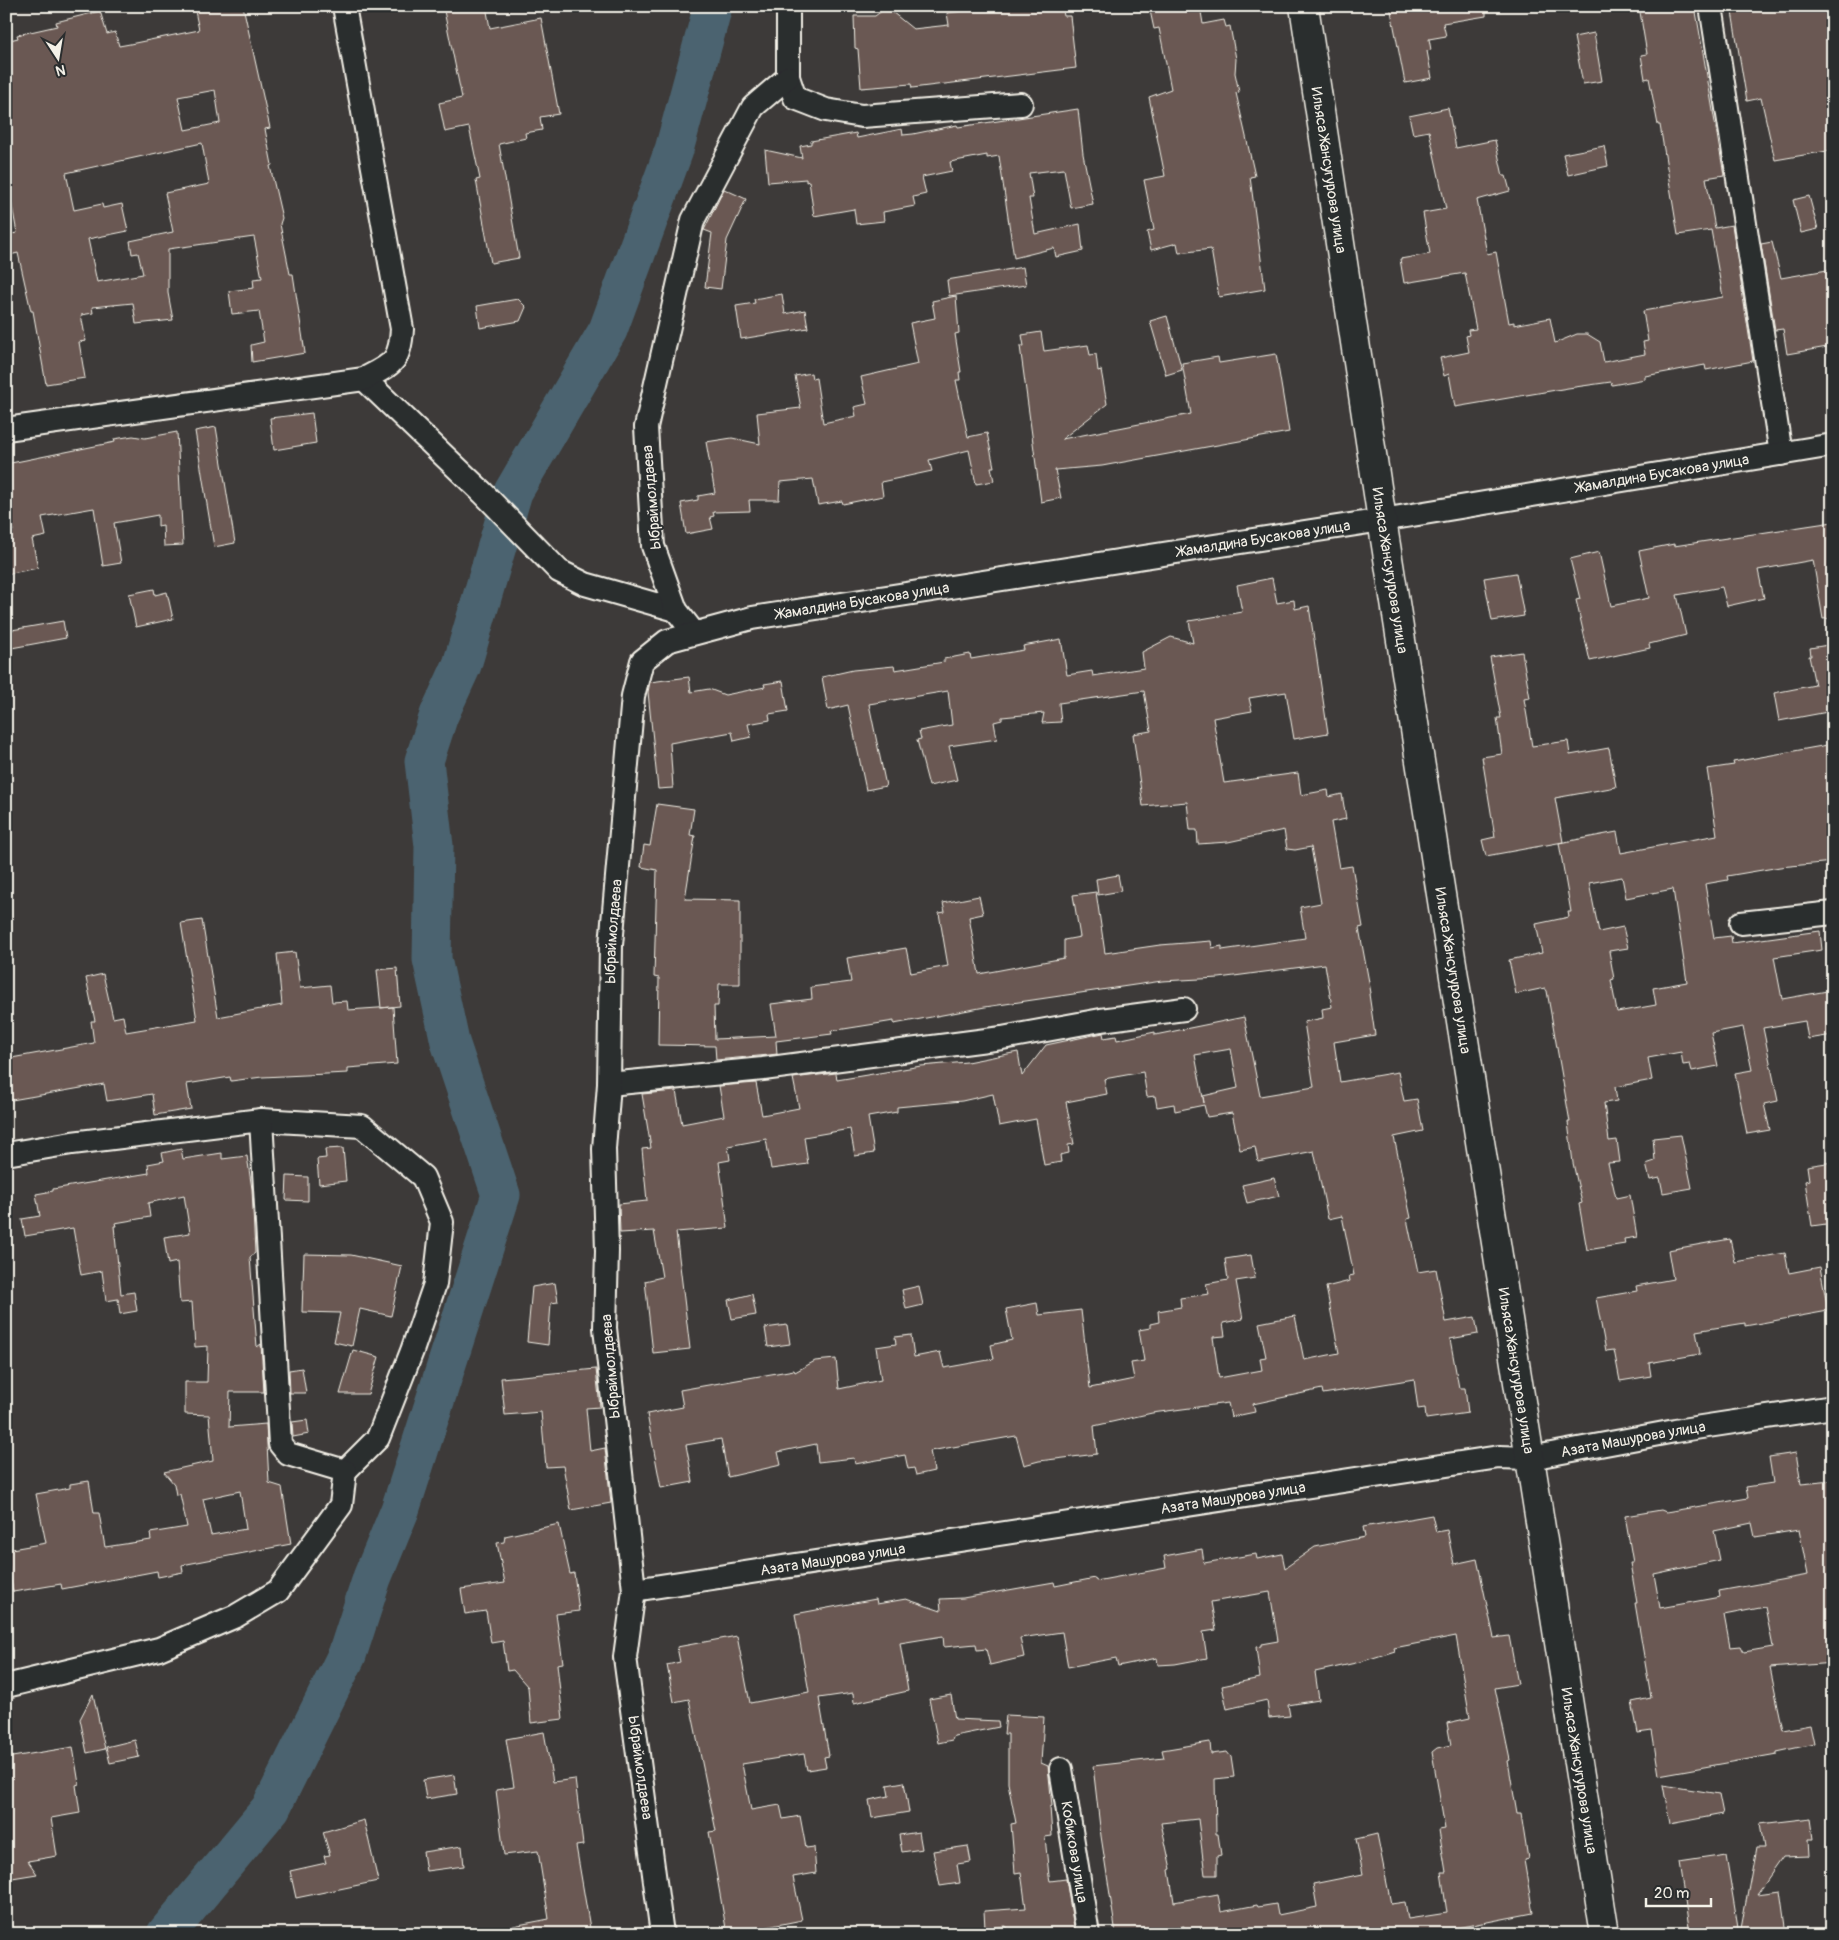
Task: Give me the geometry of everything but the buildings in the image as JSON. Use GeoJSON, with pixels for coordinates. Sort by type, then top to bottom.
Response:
{"type":"FeatureCollection","features":[{"type":"Feature","properties":{"kind":"street"},"geometry":{"type":"LineString","coordinates":[[6,429],[364,379],[391,365],[401,349],[402,329],[344,6]]}},
{"type":"Feature","properties":{"kind":"street"},"geometry":{"type":"LineString","coordinates":[[788,6],[788,76],[795,98],[826,110],[862,116],[1021,104]]}},
{"type":"Feature","properties":{"kind":"street","name":"Ильяса Жансугурова улица"},"geometry":{"type":"LineString","coordinates":[[1304,6],[1382,520],[1605,1934]]}},
{"type":"Feature","properties":{"kind":"street"},"geometry":{"type":"LineString","coordinates":[[1711,6],[1781,454]]}},
{"type":"Feature","properties":{"kind":"street","name":"Ыбраймолдаева"},"geometry":{"type":"LineString","coordinates":[[662,1934],[625,1657],[634,1590],[606,1328],[607,1251],[604,1149],[609,1084],[611,945],[636,677],[642,661],[652,652],[667,641],[694,633],[676,610],[653,546],[646,427],[693,220],[753,107],[788,76]]}},
{"type":"Feature","properties":{"kind":"street"},"geometry":{"type":"LineString","coordinates":[[364,379],[482,493],[559,571],[585,584],[676,610]]}},
{"type":"Feature","properties":{"kind":"street","name":"Жамалдина Бусакова улица"},"geometry":{"type":"LineString","coordinates":[[694,633],[762,616],[1382,520],[1833,445]]}},
{"type":"Feature","properties":{"kind":"street"},"geometry":{"type":"LineString","coordinates":[[1741,923],[1833,913]]}},
{"type":"Feature","properties":{"kind":"street"},"geometry":{"type":"LineString","coordinates":[[609,1084],[762,1069],[992,1040],[1101,1020],[1184,1009]]}},
{"type":"Feature","properties":{"kind":"street"},"geometry":{"type":"LineString","coordinates":[[261,1120],[280,1444],[288,1454],[345,1471]]}},
{"type":"Feature","properties":{"kind":"street"},"geometry":{"type":"LineString","coordinates":[[6,1154],[72,1143],[261,1120],[362,1126],[424,1177],[442,1222],[434,1284],[412,1351],[378,1438],[345,1471],[341,1505],[278,1591],[236,1616],[159,1649],[6,1686]]}},
{"type":"Feature","properties":{"kind":"street","name":"Азата Машурова улица"},"geometry":{"type":"LineString","coordinates":[[634,1590],[1499,1457],[1530,1458],[1675,1431],[1833,1407]]}},
{"type":"Feature","properties":{"kind":"street","name":"Кобикова улица"},"geometry":{"type":"LineString","coordinates":[[1061,1769],[1088,1934]]}},
{"type":"Feature","properties":{"kind":"waterway"},"geometry":{"type":"LineString","coordinates":[[166,1934],[271,1808],[347,1655],[372,1578],[400,1510],[501,1195],[450,1042],[432,959],[434,846],[424,761],[439,715],[462,665],[513,492],[608,330],[674,150],[713,6]]}}]}
